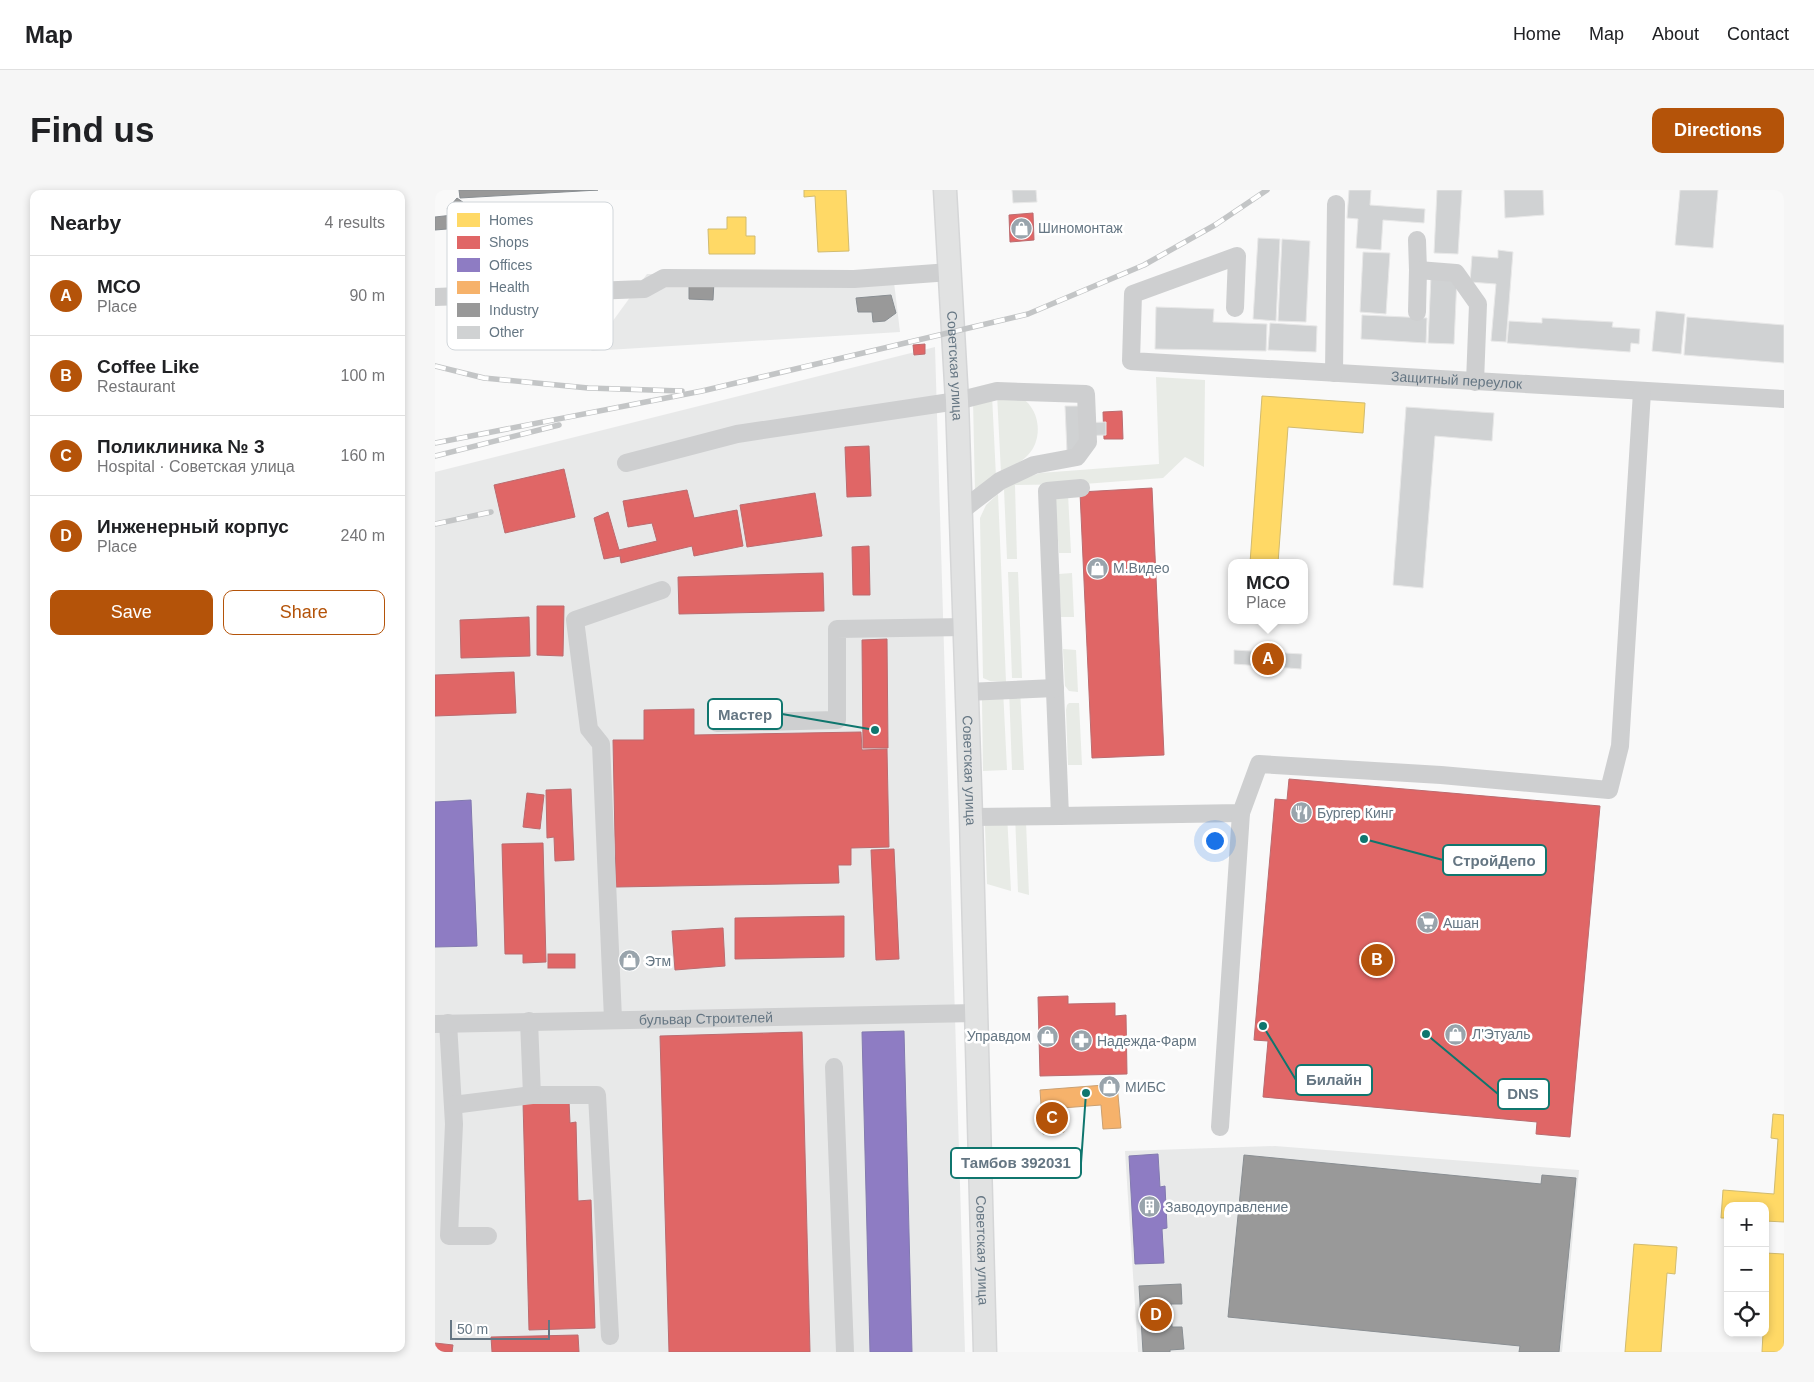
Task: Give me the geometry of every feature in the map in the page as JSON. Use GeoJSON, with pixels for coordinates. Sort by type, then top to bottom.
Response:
{"type":"FeatureCollection","features":[{"type":"Feature","properties":{"kind":"main road","name":"Советская улица"},"geometry":{"type":"LineString","coordinates":[[945,190],[957,401],[965,627],[985,1352]]}},
{"type":"Feature","properties":{"kind":"street"},"geometry":{"type":"LineString","coordinates":[[1335,373],[1336,204]]}},
{"type":"Feature","properties":{"kind":"street"},"geometry":{"type":"LineString","coordinates":[[1417,240],[1417,312]]}},
{"type":"Feature","properties":{"kind":"street","name":"Защитный переулок"},"geometry":{"type":"LineString","coordinates":[[1235,308],[1237,256],[1133,294],[1131,361],[1784,399]]}},
{"type":"Feature","properties":{"kind":"street"},"geometry":{"type":"LineString","coordinates":[[1418,270],[1456,273],[1478,304],[1475,382]]}},
{"type":"Feature","properties":{"kind":"street"},"geometry":{"type":"LineString","coordinates":[[613,290],[644,289],[664,278],[854,279],[949,272]]}},
{"type":"Feature","properties":{"kind":"street"},"geometry":{"type":"LineString","coordinates":[[626,463],[737,434],[957,401],[997,391],[1086,394],[1088,442],[1077,457],[1034,465],[1000,481],[961,511]]}},
{"type":"Feature","properties":{"kind":"street"},"geometry":{"type":"LineString","coordinates":[[1220,1127],[1241,813],[1259,764],[1441,775],[1609,790],[1620,746],[1642,392]]}},
{"type":"Feature","properties":{"kind":"street"},"geometry":{"type":"LineString","coordinates":[[1060,816],[1047,491],[1081,488]]}},
{"type":"Feature","properties":{"kind":"street"},"geometry":{"type":"LineString","coordinates":[[613,1019],[601,744],[589,728],[575,620],[662,590]]}},
{"type":"Feature","properties":{"kind":"street"},"geometry":{"type":"LineString","coordinates":[[717,723],[837,720],[837,629],[965,627]]}},
{"type":"Feature","properties":{"kind":"street"},"geometry":{"type":"LineString","coordinates":[[966,692],[1055,688]]}},
{"type":"Feature","properties":{"kind":"street"},"geometry":{"type":"LineString","coordinates":[[971,817],[1241,813]]}},
{"type":"Feature","properties":{"kind":"street","name":"бульвар Строителей"},"geometry":{"type":"LineString","coordinates":[[442,1024],[976,1013]]}},
{"type":"Feature","properties":{"kind":"street"},"geometry":{"type":"LineString","coordinates":[[529,1021],[532,1095]]}},
{"type":"Feature","properties":{"kind":"street"},"geometry":{"type":"LineString","coordinates":[[442,1024],[455,1124],[442,1236],[489,1236]]}},
{"type":"Feature","properties":{"kind":"street"},"geometry":{"type":"LineString","coordinates":[[834,1067],[845,1352]]}},
{"type":"Feature","properties":{"kind":"street"},"geometry":{"type":"LineString","coordinates":[[453,1105],[532,1095],[597,1095],[610,1336]]}},
{"type":"Feature","properties":{"kind":"shaded area"},"geometry":{"type":"Polygon","coordinates":[[[647,274],[893,274],[900,332],[613,350],[613,321],[647,274]]]}},
{"type":"Feature","properties":{"kind":"shaded area"},"geometry":{"type":"Polygon","coordinates":[[[935,347],[965,1352],[435,1352],[435,472],[935,347]]]}},
{"type":"Feature","properties":{"kind":"shaded area"},"geometry":{"type":"Polygon","coordinates":[[[1156,377],[1205,380],[1204,467],[1185,457],[1163,478],[1084,484],[1015,485],[1017,559],[1007,559],[1004,489],[1017,481],[1040,473],[1159,464],[1156,377]]]}},
{"type":"Feature","properties":{"kind":"shaded area"},"geometry":{"type":"Polygon","coordinates":[[[997,394],[1020,396],[1031,407],[1038,425],[1037,438],[1032,450],[1019,463],[1001,473],[997,394]]]}},
{"type":"Feature","properties":{"kind":"shaded area"},"geometry":{"type":"Polygon","coordinates":[[[992,395],[996,477],[975,493],[973,400],[992,395]]]}},
{"type":"Feature","properties":{"kind":"shaded area"},"geometry":{"type":"Polygon","coordinates":[[[998,494],[1006,682],[990,681],[983,678],[980,518],[986,505],[998,494]]]}},
{"type":"Feature","properties":{"kind":"shaded area"},"geometry":{"type":"Polygon","coordinates":[[[1068,494],[1071,553],[1059,553],[1055,500],[1057,497],[1068,494]]]}},
{"type":"Feature","properties":{"kind":"shaded area"},"geometry":{"type":"Polygon","coordinates":[[[1008,572],[1018,572],[1022,678],[1012,678],[1008,572]]]}},
{"type":"Feature","properties":{"kind":"shaded area"},"geometry":{"type":"Polygon","coordinates":[[[1072,573],[1074,617],[1061,617],[1059,574],[1072,573]]]}},
{"type":"Feature","properties":{"kind":"shaded area"},"geometry":{"type":"Polygon","coordinates":[[[1063,649],[1076,650],[1078,692],[1069,691],[1065,686],[1063,649]]]}},
{"type":"Feature","properties":{"kind":"shaded area"},"geometry":{"type":"Polygon","coordinates":[[[1020,688],[1024,770],[1012,770],[1009,689],[1020,688]]]}},
{"type":"Feature","properties":{"kind":"shaded area"},"geometry":{"type":"Polygon","coordinates":[[[1003,689],[1007,770],[983,771],[982,699],[1003,689]]]}},
{"type":"Feature","properties":{"kind":"shaded area"},"geometry":{"type":"Polygon","coordinates":[[[1069,703],[1079,703],[1082,765],[1068,765],[1066,710],[1069,703]]]}},
{"type":"Feature","properties":{"kind":"shaded area"},"geometry":{"type":"Polygon","coordinates":[[[1007,814],[1011,891],[987,884],[985,826],[987,822],[1007,814]]]}},
{"type":"Feature","properties":{"kind":"shaded area"},"geometry":{"type":"Polygon","coordinates":[[[1015,814],[1026,822],[1029,895],[1018,892],[1015,814]]]}},
{"type":"Feature","properties":{"kind":"shaded area"},"geometry":{"type":"Polygon","coordinates":[[[1275,1146],[1579,1170],[1562,1352],[1138,1352],[1125,1151],[1275,1146]]]}},
{"type":"Feature","properties":{"kind":"building: Homes"},"geometry":{"type":"Polygon","coordinates":[[[804,190],[846,190],[849,251],[818,252],[815,196],[804,197],[804,190]]]}},
{"type":"Feature","properties":{"kind":"building: Homes"},"geometry":{"type":"Polygon","coordinates":[[[727,217],[746,217],[746,236],[755,236],[755,254],[709,254],[708,229],[727,229],[727,217]]]}},
{"type":"Feature","properties":{"kind":"building: Homes"},"geometry":{"type":"Polygon","coordinates":[[[1262,396],[1365,403],[1363,433],[1288,427],[1278,559],[1250,559],[1262,396]]]}},
{"type":"Feature","properties":{"kind":"building: Homes"},"geometry":{"type":"Polygon","coordinates":[[[1773,1114],[1784,1115],[1784,1222],[1769,1221],[1769,1202],[1724,1202],[1724,1218],[1721,1218],[1723,1190],[1774,1194],[1778,1139],[1771,1138],[1773,1114]]]}},
{"type":"Feature","properties":{"kind":"building: Homes"},"geometry":{"type":"Polygon","coordinates":[[[1634,1244],[1677,1247],[1675,1274],[1667,1273],[1661,1352],[1625,1352],[1634,1244]]]}},
{"type":"Feature","properties":{"kind":"building: Homes"},"geometry":{"type":"Polygon","coordinates":[[[1769,1253],[1784,1254],[1784,1352],[1762,1352],[1763,1337],[1769,1337],[1769,1253]]]}},
{"type":"Feature","properties":{"kind":"building: Shops","name":"Шиномонтаж"},"geometry":{"type":"Polygon","coordinates":[[[1033,213],[1034,240],[1010,242],[1009,215],[1033,213]]]}},
{"type":"Feature","properties":{"kind":"building: Shops"},"geometry":{"type":"Polygon","coordinates":[[[925,344],[925,354],[914,355],[913,345],[925,344]]]}},
{"type":"Feature","properties":{"kind":"building: Shops"},"geometry":{"type":"Polygon","coordinates":[[[1122,411],[1123,439],[1104,439],[1103,412],[1122,411]]]}},
{"type":"Feature","properties":{"kind":"building: Shops"},"geometry":{"type":"Polygon","coordinates":[[[869,446],[871,496],[847,497],[845,447],[869,446]]]}},
{"type":"Feature","properties":{"kind":"building: Shops"},"geometry":{"type":"Polygon","coordinates":[[[564,469],[575,517],[505,533],[494,485],[564,469]]]}},
{"type":"Feature","properties":{"kind":"building: Shops"},"geometry":{"type":"Polygon","coordinates":[[[1152,488],[1164,755],[1092,758],[1080,492],[1152,488]]]}},
{"type":"Feature","properties":{"kind":"building: Shops"},"geometry":{"type":"Polygon","coordinates":[[[687,490],[694,518],[737,510],[743,546],[694,556],[692,546],[621,563],[620,556],[604,559],[594,518],[608,512],[619,550],[657,541],[652,523],[628,527],[623,501],[687,490]]]}},
{"type":"Feature","properties":{"kind":"building: Shops"},"geometry":{"type":"Polygon","coordinates":[[[815,493],[822,536],[747,547],[740,505],[815,493]]]}},
{"type":"Feature","properties":{"kind":"building: Shops"},"geometry":{"type":"Polygon","coordinates":[[[869,546],[870,595],[853,595],[852,547],[869,546]]]}},
{"type":"Feature","properties":{"kind":"building: Shops"},"geometry":{"type":"Polygon","coordinates":[[[823,573],[824,611],[679,614],[678,577],[823,573]]]}},
{"type":"Feature","properties":{"kind":"building: Shops"},"geometry":{"type":"Polygon","coordinates":[[[537,606],[564,606],[563,656],[537,655],[537,606]]]}},
{"type":"Feature","properties":{"kind":"building: Shops"},"geometry":{"type":"Polygon","coordinates":[[[529,617],[530,656],[461,658],[460,620],[529,617]]]}},
{"type":"Feature","properties":{"kind":"building: Shops"},"geometry":{"type":"Polygon","coordinates":[[[887,639],[888,748],[863,748],[862,640],[887,639]]]}},
{"type":"Feature","properties":{"kind":"building: Shops"},"geometry":{"type":"Polygon","coordinates":[[[514,672],[516,713],[435,716],[435,675],[514,672]]]}},
{"type":"Feature","properties":{"kind":"building: Shops"},"geometry":{"type":"Polygon","coordinates":[[[694,709],[694,735],[861,732],[862,750],[887,749],[889,847],[851,848],[851,865],[838,865],[839,883],[616,887],[613,740],[644,740],[644,710],[694,709]]]}},
{"type":"Feature","properties":{"kind":"building: Shops","name":"Ашан"},"geometry":{"type":"Polygon","coordinates":[[[1289,779],[1600,806],[1570,1137],[1536,1134],[1537,1122],[1263,1097],[1268,1041],[1254,1040],[1275,799],[1287,800],[1289,779]]]}},
{"type":"Feature","properties":{"kind":"building: Shops"},"geometry":{"type":"Polygon","coordinates":[[[571,789],[574,860],[555,861],[554,837],[547,838],[546,790],[571,789]]]}},
{"type":"Feature","properties":{"kind":"building: Shops"},"geometry":{"type":"Polygon","coordinates":[[[527,793],[544,795],[540,829],[523,827],[527,793]]]}},
{"type":"Feature","properties":{"kind":"building: Shops"},"geometry":{"type":"Polygon","coordinates":[[[543,843],[546,962],[523,963],[523,954],[505,954],[502,844],[543,843]]]}},
{"type":"Feature","properties":{"kind":"building: Shops"},"geometry":{"type":"Polygon","coordinates":[[[894,849],[899,959],[876,960],[871,850],[894,849]]]}},
{"type":"Feature","properties":{"kind":"building: Shops"},"geometry":{"type":"Polygon","coordinates":[[[844,916],[844,957],[735,959],[735,918],[844,916]]]}},
{"type":"Feature","properties":{"kind":"building: Shops"},"geometry":{"type":"Polygon","coordinates":[[[723,928],[725,966],[675,970],[672,931],[723,928]]]}},
{"type":"Feature","properties":{"kind":"building: Shops"},"geometry":{"type":"Polygon","coordinates":[[[548,954],[575,954],[575,968],[548,968],[548,954]]]}},
{"type":"Feature","properties":{"kind":"building: Shops"},"geometry":{"type":"Polygon","coordinates":[[[1068,996],[1068,1004],[1115,1003],[1115,1016],[1126,1015],[1127,1074],[1040,1076],[1038,997],[1068,996]]]}},
{"type":"Feature","properties":{"kind":"building: Shops"},"geometry":{"type":"Polygon","coordinates":[[[802,1032],[810,1352],[669,1352],[660,1036],[802,1032]]]}},
{"type":"Feature","properties":{"kind":"building: Shops"},"geometry":{"type":"Polygon","coordinates":[[[569,1101],[570,1123],[576,1122],[578,1201],[591,1200],[595,1328],[529,1330],[523,1102],[569,1101]]]}},
{"type":"Feature","properties":{"kind":"building: Shops"},"geometry":{"type":"Polygon","coordinates":[[[578,1335],[579,1352],[492,1352],[491,1337],[578,1335]]]}},
{"type":"Feature","properties":{"kind":"building: Shops"},"geometry":{"type":"Polygon","coordinates":[[[435,1343],[453,1345],[452,1352],[435,1352],[435,1343]]]}},
{"type":"Feature","properties":{"kind":"building: Offices"},"geometry":{"type":"Polygon","coordinates":[[[471,800],[477,946],[435,947],[435,802],[471,800]]]}},
{"type":"Feature","properties":{"kind":"building: Offices"},"geometry":{"type":"Polygon","coordinates":[[[904,1031],[912,1352],[870,1352],[862,1032],[904,1031]]]}},
{"type":"Feature","properties":{"kind":"building: Offices","name":"Заводоуправление"},"geometry":{"type":"Polygon","coordinates":[[[1158,1154],[1160,1187],[1165,1186],[1167,1228],[1162,1229],[1164,1263],[1135,1264],[1129,1156],[1158,1154]]]}},
{"type":"Feature","properties":{"kind":"building: Health"},"geometry":{"type":"Polygon","coordinates":[[[1117,1084],[1121,1128],[1103,1129],[1101,1105],[1062,1108],[1064,1132],[1043,1134],[1040,1090],[1117,1084]]]}},
{"type":"Feature","properties":{"kind":"building: Industry"},"geometry":{"type":"Polygon","coordinates":[[[459,190],[598,190],[460,198],[459,190]]]}},
{"type":"Feature","properties":{"kind":"building: Industry"},"geometry":{"type":"Polygon","coordinates":[[[457,198],[463,202],[454,202],[457,198]]]}},
{"type":"Feature","properties":{"kind":"building: Industry"},"geometry":{"type":"Polygon","coordinates":[[[447,216],[447,229],[435,230],[435,217],[447,216]]]}},
{"type":"Feature","properties":{"kind":"building: Industry"},"geometry":{"type":"Polygon","coordinates":[[[689,280],[714,281],[713,300],[689,299],[689,280]]]}},
{"type":"Feature","properties":{"kind":"building: Industry"},"geometry":{"type":"Polygon","coordinates":[[[891,295],[896,313],[885,321],[873,322],[872,312],[858,312],[856,298],[891,295]]]}},
{"type":"Feature","properties":{"kind":"building: Industry"},"geometry":{"type":"Polygon","coordinates":[[[1244,1155],[1541,1184],[1542,1175],[1576,1178],[1559,1352],[1519,1352],[1520,1346],[1228,1317],[1244,1155]]]}},
{"type":"Feature","properties":{"kind":"building: Industry"},"geometry":{"type":"Polygon","coordinates":[[[1181,1284],[1182,1304],[1171,1304],[1172,1327],[1182,1327],[1184,1349],[1170,1350],[1170,1352],[1143,1352],[1139,1286],[1181,1284]]]}},
{"type":"Feature","properties":{"kind":"building: Other"},"geometry":{"type":"Polygon","coordinates":[[[1012,190],[1036,190],[1037,202],[1013,203],[1012,190]]]}},
{"type":"Feature","properties":{"kind":"building: Other"},"geometry":{"type":"Polygon","coordinates":[[[1349,190],[1371,190],[1370,205],[1425,209],[1424,223],[1383,220],[1381,250],[1356,248],[1358,219],[1347,218],[1349,190]]]}},
{"type":"Feature","properties":{"kind":"building: Other"},"geometry":{"type":"Polygon","coordinates":[[[1437,190],[1462,190],[1458,254],[1434,253],[1437,190]]]}},
{"type":"Feature","properties":{"kind":"building: Other"},"geometry":{"type":"Polygon","coordinates":[[[1504,190],[1543,190],[1544,215],[1505,218],[1504,190]]]}},
{"type":"Feature","properties":{"kind":"building: Other"},"geometry":{"type":"Polygon","coordinates":[[[1680,190],[1718,190],[1713,248],[1675,245],[1680,190]]]}},
{"type":"Feature","properties":{"kind":"building: Other"},"geometry":{"type":"Polygon","coordinates":[[[1258,238],[1280,239],[1276,321],[1253,319],[1258,238]]]}},
{"type":"Feature","properties":{"kind":"building: Other"},"geometry":{"type":"Polygon","coordinates":[[[1282,239],[1310,241],[1306,322],[1278,321],[1282,239]]]}},
{"type":"Feature","properties":{"kind":"building: Other"},"geometry":{"type":"Polygon","coordinates":[[[1498,250],[1513,252],[1506,342],[1491,341],[1496,284],[1470,282],[1472,256],[1498,258],[1498,250]]]}},
{"type":"Feature","properties":{"kind":"building: Other"},"geometry":{"type":"Polygon","coordinates":[[[1363,252],[1390,253],[1386,314],[1360,312],[1363,252]]]}},
{"type":"Feature","properties":{"kind":"building: Other"},"geometry":{"type":"Polygon","coordinates":[[[1431,276],[1457,277],[1454,344],[1428,343],[1431,276]]]}},
{"type":"Feature","properties":{"kind":"building: Other"},"geometry":{"type":"Polygon","coordinates":[[[1156,307],[1214,309],[1213,322],[1267,324],[1266,351],[1155,349],[1156,307]]]}},
{"type":"Feature","properties":{"kind":"building: Other"},"geometry":{"type":"Polygon","coordinates":[[[1656,311],[1685,314],[1681,354],[1652,351],[1656,311]]]}},
{"type":"Feature","properties":{"kind":"building: Other"},"geometry":{"type":"Polygon","coordinates":[[[1362,315],[1427,318],[1426,343],[1361,339],[1362,315]]]}},
{"type":"Feature","properties":{"kind":"building: Other"},"geometry":{"type":"Polygon","coordinates":[[[1687,317],[1784,325],[1784,363],[1684,355],[1687,317]]]}},
{"type":"Feature","properties":{"kind":"building: Other"},"geometry":{"type":"Polygon","coordinates":[[[1542,318],[1613,322],[1612,327],[1640,329],[1639,344],[1631,343],[1630,352],[1507,343],[1509,321],[1542,323],[1542,318]]]}},
{"type":"Feature","properties":{"kind":"building: Other"},"geometry":{"type":"Polygon","coordinates":[[[1270,323],[1317,326],[1316,352],[1268,350],[1270,323]]]}},
{"type":"Feature","properties":{"kind":"building: Other"},"geometry":{"type":"Polygon","coordinates":[[[1065,406],[1080,406],[1081,423],[1106,422],[1106,435],[1080,436],[1080,451],[1067,452],[1065,406]]]}},
{"type":"Feature","properties":{"kind":"building: Other"},"geometry":{"type":"Polygon","coordinates":[[[1406,407],[1494,413],[1492,441],[1435,436],[1423,588],[1393,585],[1406,407]]]}},
{"type":"Feature","properties":{"kind":"building: Other"},"geometry":{"type":"Polygon","coordinates":[[[1234,650],[1302,654],[1301,669],[1234,664],[1234,650]]]}},
{"type":"Feature","properties":{"kind":"railway"},"geometry":{"type":"LineString","coordinates":[[435,443],[702,391],[1028,314],[1144,265],[1215,225],[1267,190]]}},
{"type":"Feature","properties":{"kind":"railway"},"geometry":{"type":"LineString","coordinates":[[435,366],[484,378],[588,388],[682,391]]}},
{"type":"Feature","properties":{"kind":"railway"},"geometry":{"type":"LineString","coordinates":[[435,456],[559,425]]}},
{"type":"Feature","properties":{"kind":"railway"},"geometry":{"type":"LineString","coordinates":[[435,524],[491,512]]}},
{"type":"Feature","properties":{"kind":"place","name":"Шиномонтаж"},"geometry":{"type":"Point","coordinates":[1022,228]}},
{"type":"Feature","properties":{"kind":"place","name":"М.Видео"},"geometry":{"type":"Point","coordinates":[1097,568]}},
{"type":"Feature","properties":{"kind":"place","name":"МСО"},"geometry":{"type":"Point","coordinates":[1268,659]}},
{"type":"Feature","properties":{"kind":"place","name":"Мастер"},"geometry":{"type":"Point","coordinates":[875,730]}},
{"type":"Feature","properties":{"kind":"place","name":"Бургер Кинг"},"geometry":{"type":"Point","coordinates":[1301,813]}},
{"type":"Feature","properties":{"kind":"place","name":"СтройДепо"},"geometry":{"type":"Point","coordinates":[1364,839]}},
{"type":"Feature","properties":{"kind":"place","name":"Ашан"},"geometry":{"type":"Point","coordinates":[1427,923]}},
{"type":"Feature","properties":{"kind":"place","name":"Coffee Like"},"geometry":{"type":"Point","coordinates":[1377,960]}},
{"type":"Feature","properties":{"kind":"place","name":"Этм"},"geometry":{"type":"Point","coordinates":[629,961]}},
{"type":"Feature","properties":{"kind":"place","name":"Билайн"},"geometry":{"type":"Point","coordinates":[1263,1026]}},
{"type":"Feature","properties":{"kind":"place","name":"DNS"},"geometry":{"type":"Point","coordinates":[1426,1034]}},
{"type":"Feature","properties":{"kind":"place","name":"Л'Этуаль"},"geometry":{"type":"Point","coordinates":[1456,1034]}},
{"type":"Feature","properties":{"kind":"place","name":"Управдом"},"geometry":{"type":"Point","coordinates":[1047,1036]}},
{"type":"Feature","properties":{"kind":"place","name":"Надежда-Фарм"},"geometry":{"type":"Point","coordinates":[1081,1041]}},
{"type":"Feature","properties":{"kind":"place","name":"МИБС"},"geometry":{"type":"Point","coordinates":[1109,1087]}},
{"type":"Feature","properties":{"kind":"place","name":"Тамбов 392031"},"geometry":{"type":"Point","coordinates":[1086,1093]}},
{"type":"Feature","properties":{"kind":"place","name":"Поликлиника № 3"},"geometry":{"type":"Point","coordinates":[1052,1118]}},
{"type":"Feature","properties":{"kind":"place","name":"Заводоуправление"},"geometry":{"type":"Point","coordinates":[1149,1207]}},
{"type":"Feature","properties":{"kind":"place","name":"Инженерный корпус"},"geometry":{"type":"Point","coordinates":[1156,1315]}}]}
